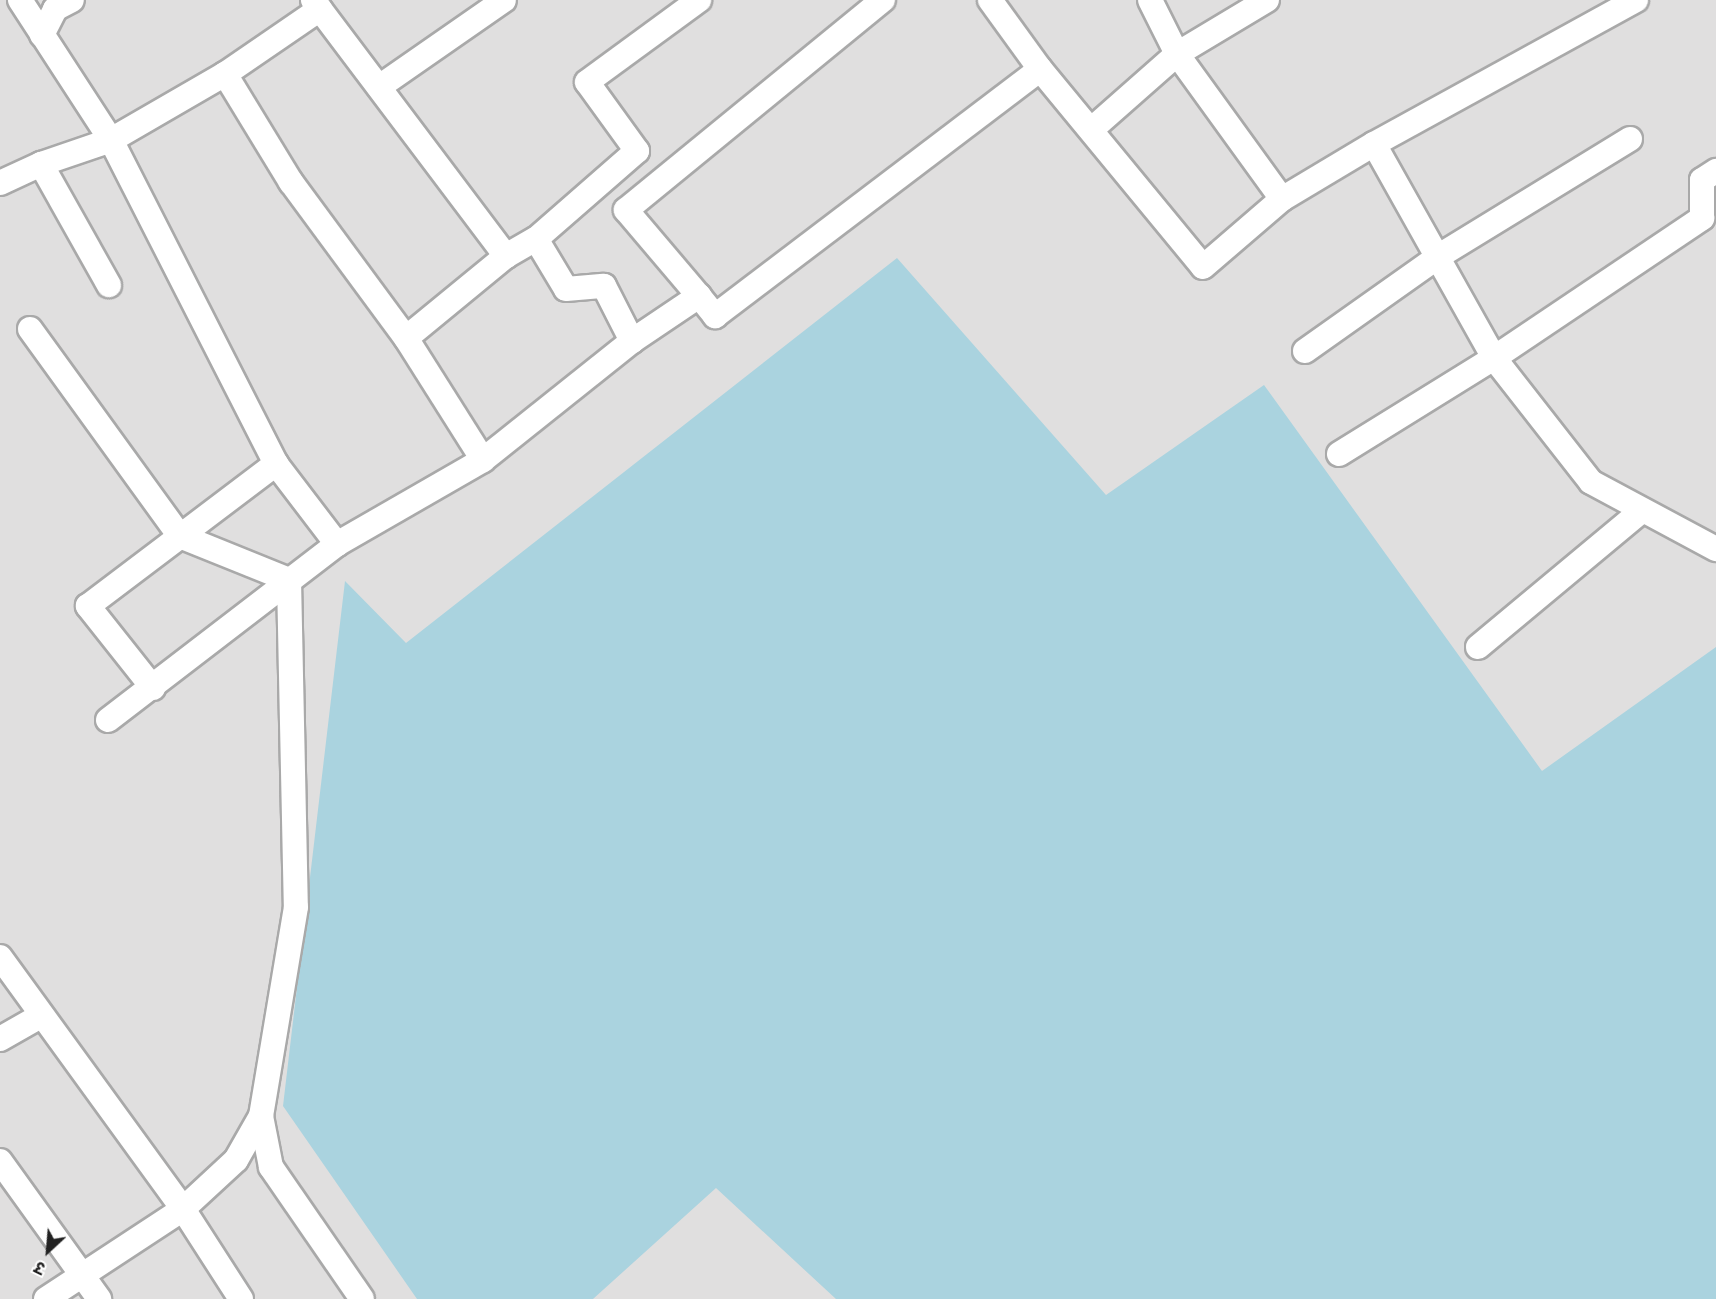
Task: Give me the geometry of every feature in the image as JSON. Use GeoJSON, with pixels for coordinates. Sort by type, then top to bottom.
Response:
{"type":"FeatureCollection","features":[{"type":"Feature","properties":{"kind":"street"},"geometry":{"type":"LineString","coordinates":[[20,0],[111,140],[276,464],[337,544]]}},
{"type":"Feature","properties":{"kind":"street"},"geometry":{"type":"LineString","coordinates":[[42,35],[55,9],[72,0]]}},
{"type":"Feature","properties":{"kind":"street"},"geometry":{"type":"LineString","coordinates":[[379,87],[504,0]]}},
{"type":"Feature","properties":{"kind":"street"},"geometry":{"type":"LineString","coordinates":[[406,338],[506,256],[536,239],[637,151],[587,82],[699,0]]}},
{"type":"Feature","properties":{"kind":"street"},"geometry":{"type":"LineString","coordinates":[[883,0],[626,210],[715,316],[1040,69]]}},
{"type":"Feature","properties":{"kind":"street"},"geometry":{"type":"LineString","coordinates":[[990,0],[1040,69],[1092,129],[1203,267],[1282,199],[1374,144],[1636,0]]}},
{"type":"Feature","properties":{"kind":"street"},"geometry":{"type":"LineString","coordinates":[[1150,0],[1177,54],[1282,199]]}},
{"type":"Feature","properties":{"kind":"street"},"geometry":{"type":"LineString","coordinates":[[1092,129],[1177,54],[1267,0]]}},
{"type":"Feature","properties":{"kind":"street"},"geometry":{"type":"LineString","coordinates":[[0,183],[41,164],[111,140],[225,74],[317,4],[506,256]]}},
{"type":"Feature","properties":{"kind":"street"},"geometry":{"type":"LineString","coordinates":[[225,74],[291,182],[406,338],[483,460]]}},
{"type":"Feature","properties":{"kind":"street"},"geometry":{"type":"LineString","coordinates":[[1305,351],[1438,256],[1630,139]]}},
{"type":"Feature","properties":{"kind":"street"},"geometry":{"type":"LineString","coordinates":[[1374,144],[1494,358],[1590,482],[1640,512],[1716,549]]}},
{"type":"Feature","properties":{"kind":"street"},"geometry":{"type":"LineString","coordinates":[[41,164],[109,285]]}},
{"type":"Feature","properties":{"kind":"street"},"geometry":{"type":"LineString","coordinates":[[1339,454],[1494,358],[1702,218],[1702,180],[1716,171]]}},
{"type":"Feature","properties":{"kind":"street"},"geometry":{"type":"LineString","coordinates":[[536,239],[566,289],[604,286],[632,341]]}},
{"type":"Feature","properties":{"kind":"street"},"geometry":{"type":"LineString","coordinates":[[108,720],[153,688],[288,580],[337,544],[483,460],[632,341],[699,296]]}},
{"type":"Feature","properties":{"kind":"street"},"geometry":{"type":"LineString","coordinates":[[30,329],[180,536],[288,580]]}},
{"type":"Feature","properties":{"kind":"street"},"geometry":{"type":"LineString","coordinates":[[153,688],[88,606],[276,464]]}},
{"type":"Feature","properties":{"kind":"street"},"geometry":{"type":"LineString","coordinates":[[1478,647],[1640,512]]}},
{"type":"Feature","properties":{"kind":"street"},"geometry":{"type":"LineString","coordinates":[[46,1299],[183,1209],[236,1160],[261,1116],[296,907],[288,580]]}},
{"type":"Feature","properties":{"kind":"street"},"geometry":{"type":"LineString","coordinates":[[0,957],[183,1209],[241,1299]]}},
{"type":"Feature","properties":{"kind":"street"},"geometry":{"type":"LineString","coordinates":[[0,1039],[42,1015]]}},
{"type":"Feature","properties":{"kind":"street"},"geometry":{"type":"LineString","coordinates":[[261,1116],[271,1167],[362,1299]]}},
{"type":"Feature","properties":{"kind":"street"},"geometry":{"type":"LineString","coordinates":[[0,1161],[83,1273],[99,1299]]}},
{"type":"Feature","properties":{"kind":"shaded area"},"geometry":{"type":"Polygon","coordinates":[[[0,0],[1716,0],[1716,1299],[0,1299],[0,0]]]}},
{"type":"Feature","properties":{"kind":"water"},"geometry":{"type":"Polygon","coordinates":[[[897,258],[1106,495],[1264,385],[1542,771],[1716,647],[1716,1299],[836,1299],[716,1188],[593,1299],[417,1299],[283,1106],[345,581],[406,643],[897,258]]]}}]}
